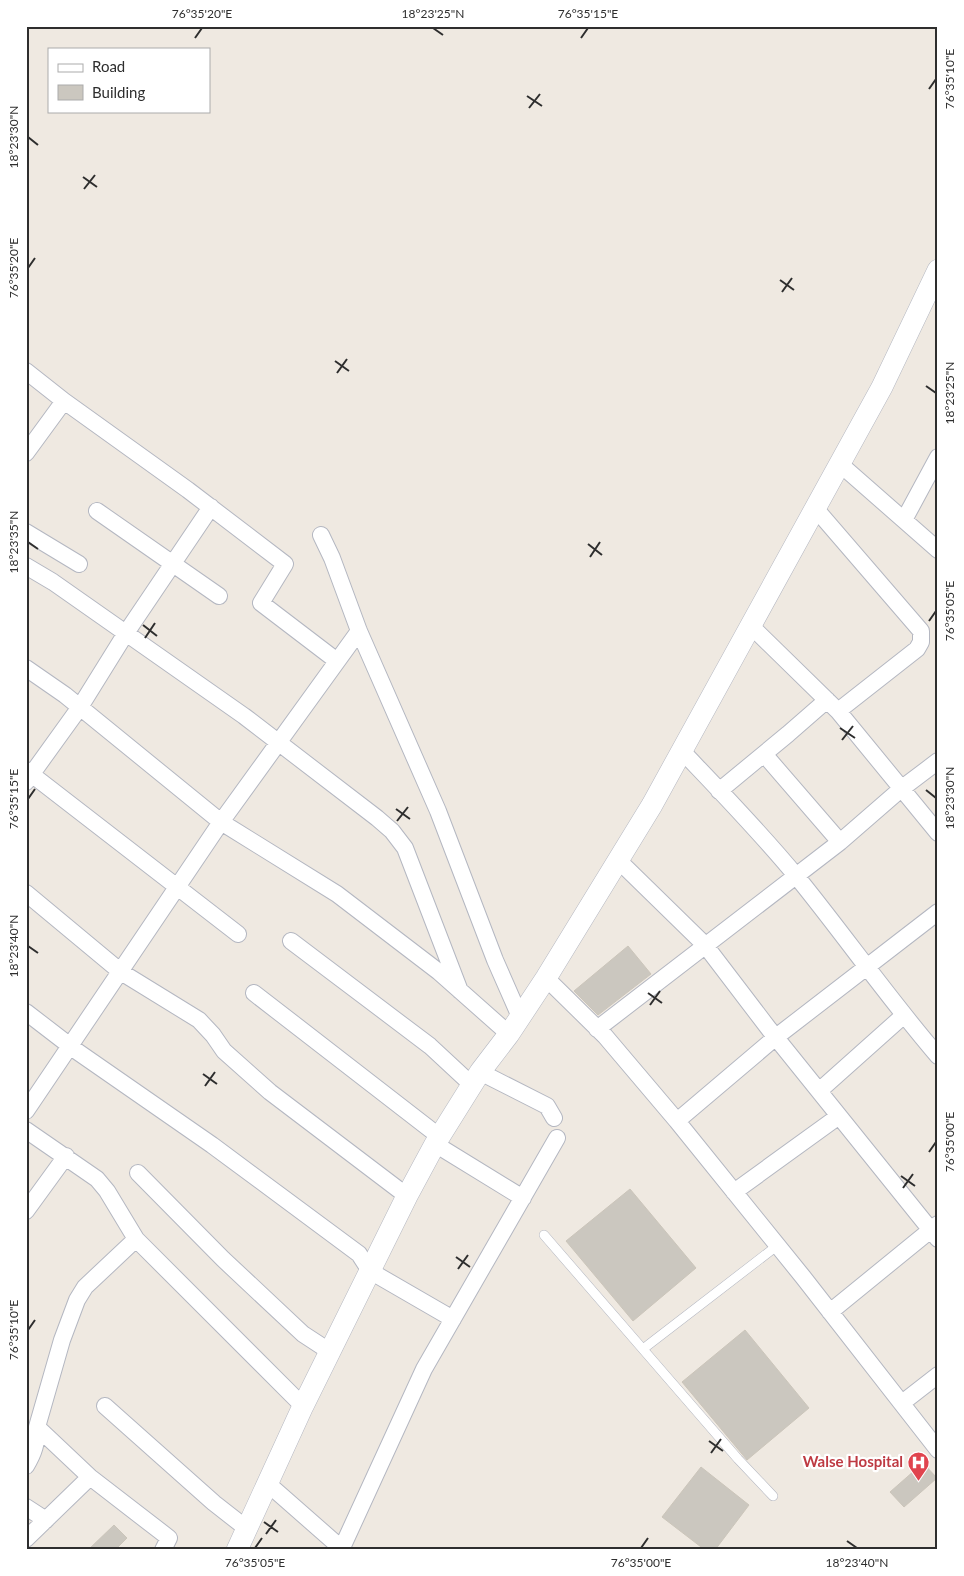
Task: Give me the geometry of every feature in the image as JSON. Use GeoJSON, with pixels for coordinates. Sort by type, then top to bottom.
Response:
{"type":"FeatureCollection","features":[{"type":"Feature","properties":{"kind":"street"},"geometry":{"type":"LineString","coordinates":[[237,1550],[329,1351],[407,1196],[476,1078],[546,978],[652,805],[882,387],[938,270]]}},
{"type":"Feature","properties":{"kind":"street"},"geometry":{"type":"LineString","coordinates":[[26,371],[285,564],[261,603],[338,661]]}},
{"type":"Feature","properties":{"kind":"street"},"geometry":{"type":"LineString","coordinates":[[27,449],[64,400]]}},
{"type":"Feature","properties":{"kind":"street"},"geometry":{"type":"LineString","coordinates":[[904,520],[938,457]]}},
{"type":"Feature","properties":{"kind":"street"},"geometry":{"type":"LineString","coordinates":[[840,464],[938,550]]}},
{"type":"Feature","properties":{"kind":"street"},"geometry":{"type":"LineString","coordinates":[[211,507],[126,633],[80,707],[28,776],[177,886],[238,934]]}},
{"type":"Feature","properties":{"kind":"street"},"geometry":{"type":"LineString","coordinates":[[720,791],[764,754],[832,705],[917,649],[922,636],[921,631],[906,612],[815,508]]}},
{"type":"Feature","properties":{"kind":"street"},"geometry":{"type":"LineString","coordinates":[[97,511],[219,596]]}},
{"type":"Feature","properties":{"kind":"street"},"geometry":{"type":"LineString","coordinates":[[26,532],[79,564]]}},
{"type":"Feature","properties":{"kind":"street"},"geometry":{"type":"LineString","coordinates":[[321,535],[332,558],[359,631],[438,811],[495,960],[514,1025]]}},
{"type":"Feature","properties":{"kind":"street"},"geometry":{"type":"LineString","coordinates":[[26,566],[53,582],[279,742],[392,831],[405,848],[460,991]]}},
{"type":"Feature","properties":{"kind":"street"},"geometry":{"type":"LineString","coordinates":[[751,626],[832,705],[938,833]]}},
{"type":"Feature","properties":{"kind":"street"},"geometry":{"type":"LineString","coordinates":[[26,1111],[221,822],[359,631]]}},
{"type":"Feature","properties":{"kind":"street"},"geometry":{"type":"LineString","coordinates":[[26,668],[80,707],[221,822],[337,894],[439,972],[460,991],[514,1025]]}},
{"type":"Feature","properties":{"kind":"street"},"geometry":{"type":"LineString","coordinates":[[682,752],[720,791],[796,876],[868,966],[903,1016],[937,1054]]}},
{"type":"Feature","properties":{"kind":"street"},"geometry":{"type":"LineString","coordinates":[[764,754],[840,842]]}},
{"type":"Feature","properties":{"kind":"street"},"geometry":{"type":"LineString","coordinates":[[597,1029],[840,842],[901,789],[938,761]]}},
{"type":"Feature","properties":{"kind":"street"},"geometry":{"type":"LineString","coordinates":[[618,860],[705,945],[839,1116],[935,1231],[830,1312]]}},
{"type":"Feature","properties":{"kind":"street"},"geometry":{"type":"LineString","coordinates":[[26,893],[121,972],[199,1020],[213,1034],[224,1051],[270,1092],[407,1196]]}},
{"type":"Feature","properties":{"kind":"street"},"geometry":{"type":"LineString","coordinates":[[677,1121],[776,1037],[938,912]]}},
{"type":"Feature","properties":{"kind":"street"},"geometry":{"type":"LineString","coordinates":[[291,941],[430,1046],[476,1078],[548,1106],[554,1118]]}},
{"type":"Feature","properties":{"kind":"street"},"geometry":{"type":"LineString","coordinates":[[546,978],[597,1029],[677,1121],[778,1245],[938,1450]]}},
{"type":"Feature","properties":{"kind":"street"},"geometry":{"type":"LineString","coordinates":[[254,993],[438,1141],[523,1198]]}},
{"type":"Feature","properties":{"kind":"street"},"geometry":{"type":"LineString","coordinates":[[26,1012],[212,1145],[359,1254],[370,1271],[453,1319]]}},
{"type":"Feature","properties":{"kind":"street"},"geometry":{"type":"LineString","coordinates":[[819,1091],[903,1016]]}},
{"type":"Feature","properties":{"kind":"street"},"geometry":{"type":"LineString","coordinates":[[734,1192],[839,1116]]}},
{"type":"Feature","properties":{"kind":"street"},"geometry":{"type":"LineString","coordinates":[[26,1130],[97,1179],[107,1190],[136,1239],[303,1406]]}},
{"type":"Feature","properties":{"kind":"street"},"geometry":{"type":"LineString","coordinates":[[267,1483],[341,1549],[424,1369],[557,1138]]}},
{"type":"Feature","properties":{"kind":"street"},"geometry":{"type":"LineString","coordinates":[[26,1211],[66,1156]]}},
{"type":"Feature","properties":{"kind":"street"},"geometry":{"type":"LineString","coordinates":[[138,1173],[223,1259],[304,1334],[329,1351]]}},
{"type":"Feature","properties":{"kind":"street"},"geometry":{"type":"LineString","coordinates":[[26,1466],[34,1452],[37,1441],[37,1428],[62,1340],[77,1300],[85,1287],[136,1239]]}},
{"type":"Feature","properties":{"kind":"street"},"geometry":{"type":"LineString","coordinates":[[902,1404],[938,1375]]}},
{"type":"Feature","properties":{"kind":"street"},"geometry":{"type":"LineString","coordinates":[[105,1406],[214,1503],[246,1528]]}},
{"type":"Feature","properties":{"kind":"street"},"geometry":{"type":"LineString","coordinates":[[37,1428],[90,1477],[169,1538],[163,1550]]}},
{"type":"Feature","properties":{"kind":"street"},"geometry":{"type":"LineString","coordinates":[[26,1539],[90,1477]]}},
{"type":"Feature","properties":{"kind":"street"},"geometry":{"type":"LineString","coordinates":[[26,1507],[46,1520]]}},
{"type":"Feature","properties":{"kind":"lane"},"geometry":{"type":"LineString","coordinates":[[544,1235],[773,1496]]}},
{"type":"Feature","properties":{"kind":"lane"},"geometry":{"type":"LineString","coordinates":[[643,1349],[778,1245]]}},
{"type":"Feature","properties":{"kind":"building"},"geometry":{"type":"Polygon","coordinates":[[[628,946],[651,974],[598,1015],[574,991],[628,946]]]}},
{"type":"Feature","properties":{"kind":"building"},"geometry":{"type":"Polygon","coordinates":[[[630,1189],[696,1268],[633,1321],[566,1241],[630,1189]]]}},
{"type":"Feature","properties":{"kind":"building"},"geometry":{"type":"Polygon","coordinates":[[[745,1330],[809,1408],[747,1460],[682,1382],[745,1330]]]}},
{"type":"Feature","properties":{"kind":"building"},"geometry":{"type":"Polygon","coordinates":[[[923,1463],[937,1478],[904,1507],[890,1492],[923,1463]]]}},
{"type":"Feature","properties":{"kind":"building"},"geometry":{"type":"Polygon","coordinates":[[[701,1467],[749,1505],[715,1550],[705,1550],[662,1517],[701,1467]]]}},
{"type":"Feature","properties":{"kind":"building"},"geometry":{"type":"Polygon","coordinates":[[[114,1525],[127,1538],[115,1550],[88,1550],[114,1525]]]}},
{"type":"Feature","properties":{"kind":"place","name":"Walse Hospital"},"geometry":{"type":"Point","coordinates":[919,1481]}}]}
